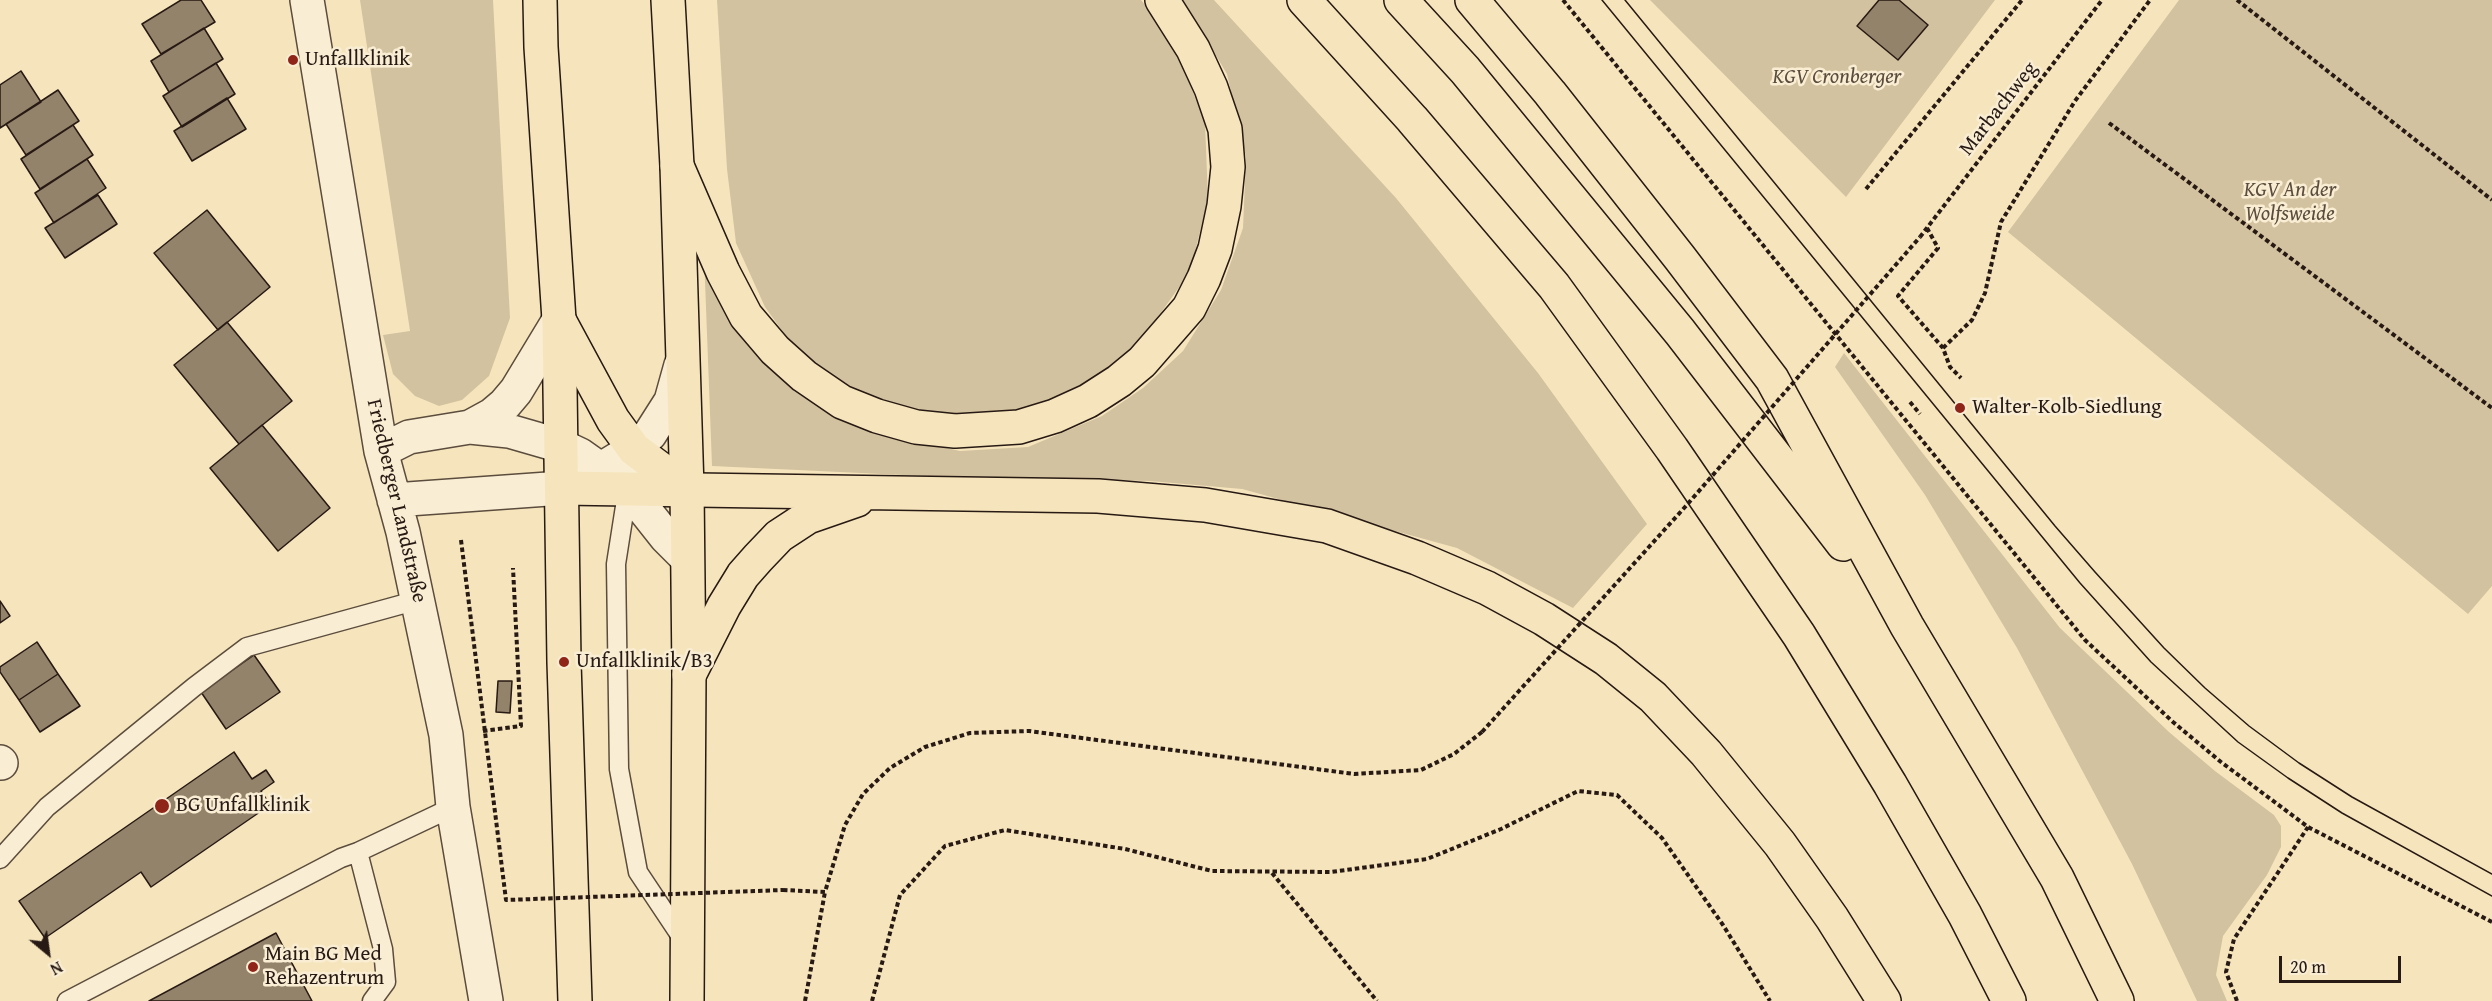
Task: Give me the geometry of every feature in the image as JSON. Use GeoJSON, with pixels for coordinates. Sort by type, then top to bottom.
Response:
{"type":"FeatureCollection","features":[{"type":"Feature","properties":{"kind":"main road"},"geometry":{"type":"LineString","coordinates":[[540,0],[559,320],[568,823],[575,1001]]}},
{"type":"Feature","properties":{"kind":"main road"},"geometry":{"type":"LineString","coordinates":[[668,0],[677,166],[687,489],[689,675],[687,1001]]}},
{"type":"Feature","properties":{"kind":"main road"},"geometry":{"type":"LineString","coordinates":[[677,166],[723,272],[746,316],[775,350],[842,402],[877,416],[916,427],[956,432],[1019,427],[1055,416],[1088,401],[1119,381],[1142,362],[1189,308],[1215,249],[1224,206],[1228,166],[1225,129],[1211,88],[1193,49],[1162,0]]}},
{"type":"Feature","properties":{"kind":"main road"},"geometry":{"type":"LineString","coordinates":[[1304,0],[1412,120],[1554,286],[1672,449],[1799,635],[1866,744],[1965,915],[2008,1001]]}},
{"type":"Feature","properties":{"kind":"main road"},"geometry":{"type":"LineString","coordinates":[[1401,0],[1466,70],[1680,332],[1907,626]]}},
{"type":"Feature","properties":{"kind":"main road"},"geometry":{"type":"LineString","coordinates":[[1472,0],[1550,93],[1772,379],[1907,626],[2057,878],[2117,1001]]}},
{"type":"Feature","properties":{"kind":"main road"},"geometry":{"type":"LineString","coordinates":[[559,320],[612,420],[634,449],[687,489]]}},
{"type":"Feature","properties":{"kind":"main road"},"geometry":{"type":"LineString","coordinates":[[562,488],[1098,496],[1205,505],[1327,526],[1417,558],[1487,588],[1544,619],[1606,659],[1653,697],[1706,753],[1780,844],[1832,918],[1884,1001]]}},
{"type":"Feature","properties":{"kind":"main road"},"geometry":{"type":"LineString","coordinates":[[689,675],[724,606],[743,575],[779,536],[808,517],[880,493]]}},
{"type":"Feature","properties":{"kind":"street","name":"Friedberger Landstraße"},"geometry":{"type":"LineString","coordinates":[[307,0],[381,451],[418,600],[446,735],[453,807],[486,1001]]}},
{"type":"Feature","properties":{"kind":"street"},"geometry":{"type":"LineString","coordinates":[[470,427],[506,404],[559,320]]}},
{"type":"Feature","properties":{"kind":"street"},"geometry":{"type":"LineString","coordinates":[[394,500],[562,488],[602,471],[634,449],[661,421],[671,401],[684,354]]}},
{"type":"Feature","properties":{"kind":"street"},"geometry":{"type":"LineString","coordinates":[[381,451],[409,437],[470,427],[509,431],[561,446],[628,489],[666,537],[687,558]]}},
{"type":"Feature","properties":{"kind":"lane"},"geometry":{"type":"LineString","coordinates":[[634,449],[616,564],[619,769],[638,872],[688,948]]}},
{"type":"Feature","properties":{"kind":"lane"},"geometry":{"type":"LineString","coordinates":[[0,858],[47,807],[194,687],[248,647],[418,600]]}},
{"type":"Feature","properties":{"kind":"lane"},"geometry":{"type":"LineString","coordinates":[[67,1001],[341,858],[453,807]]}},
{"type":"Feature","properties":{"kind":"lane"},"geometry":{"type":"LineString","coordinates":[[358,852],[383,949],[386,982],[372,1001]]}},
{"type":"Feature","properties":{"kind":"path"},"geometry":{"type":"LineString","coordinates":[[1563,0],[1789,275],[2067,621],[2173,723],[2308,827],[2492,922]]}},
{"type":"Feature","properties":{"kind":"path"},"geometry":{"type":"LineString","coordinates":[[1866,189],[2022,0]]}},
{"type":"Feature","properties":{"kind":"path","name":"Marbachweg"},"geometry":{"type":"LineString","coordinates":[[805,1001],[825,892],[845,825],[863,794],[890,768],[925,747],[970,733],[1029,731],[1354,774],[1421,770],[1454,754],[1482,732],[1685,507],[1920,237],[2102,0]]}},
{"type":"Feature","properties":{"kind":"path"},"geometry":{"type":"LineString","coordinates":[[1943,348],[1972,320],[1985,293],[2001,222],[2075,101],[2150,0]]}},
{"type":"Feature","properties":{"kind":"path"},"geometry":{"type":"LineString","coordinates":[[2237,0],[2492,200]]}},
{"type":"Feature","properties":{"kind":"path"},"geometry":{"type":"LineString","coordinates":[[2109,123],[2492,408]]}},
{"type":"Feature","properties":{"kind":"path"},"geometry":{"type":"LineString","coordinates":[[1927,228],[1938,248],[1898,296],[1943,348],[1950,367],[1960,378]]}},
{"type":"Feature","properties":{"kind":"path"},"geometry":{"type":"LineString","coordinates":[[1910,402],[1920,414]]}},
{"type":"Feature","properties":{"kind":"path"},"geometry":{"type":"LineString","coordinates":[[461,540],[506,900],[783,890],[825,892]]}},
{"type":"Feature","properties":{"kind":"path"},"geometry":{"type":"LineString","coordinates":[[513,568],[520,726]]}},
{"type":"Feature","properties":{"kind":"path"},"geometry":{"type":"LineString","coordinates":[[872,1001],[900,895],[945,846],[1005,830],[1125,849],[1212,871],[1331,872],[1427,859],[1501,829],[1578,791],[1617,795],[1662,838],[1723,924],[1770,1001]]}},
{"type":"Feature","properties":{"kind":"path"},"geometry":{"type":"LineString","coordinates":[[2237,1001],[2226,972],[2234,939],[2308,827]]}},
{"type":"Feature","properties":{"kind":"path"},"geometry":{"type":"LineString","coordinates":[[1272,873],[1377,1001]]}},
{"type":"Feature","properties":{"kind":"green space"},"geometry":{"type":"Polygon","coordinates":[[[360,0],[493,0],[510,318],[489,376],[462,400],[439,406],[415,396],[393,374],[383,335],[410,331],[360,0]]]}},
{"type":"Feature","properties":{"kind":"green space"},"geometry":{"type":"Polygon","coordinates":[[[717,0],[1141,0],[1171,36],[1205,123],[1208,199],[1190,272],[1137,346],[1105,373],[1057,399],[988,418],[929,418],[856,392],[797,351],[765,307],[736,243],[727,169],[717,0]]]}},
{"type":"Feature","properties":{"kind":"green space"},"geometry":{"type":"Polygon","coordinates":[[[1183,0],[1214,0],[1396,198],[1538,373],[1647,524],[1573,608],[1457,548],[1242,489],[1150,481],[946,477],[712,466],[704,255],[809,399],[870,431],[960,451],[1028,447],[1102,416],[1143,388],[1183,351],[1221,290],[1243,228],[1246,157],[1227,74],[1183,0]]]}},
{"type":"Feature","properties":{"kind":"green space","name":"KGV Cronberger"},"geometry":{"type":"Polygon","coordinates":[[[1650,0],[1995,0],[1846,197],[1650,0]]]}},
{"type":"Feature","properties":{"kind":"green space","name":"KGV An der Wolfsweide"},"geometry":{"type":"Polygon","coordinates":[[[2179,0],[2492,0],[2492,586],[2468,614],[2008,232],[2179,0]]]}},
{"type":"Feature","properties":{"kind":"green space"},"geometry":{"type":"Polygon","coordinates":[[[1844,353],[2060,628],[2169,732],[2215,771],[2274,815],[2281,826],[2281,847],[2267,875],[2223,936],[2216,975],[2227,1001],[2197,1001],[2132,864],[2017,648],[1925,495],[1835,367],[1844,353]]]}},
{"type":"Feature","properties":{"kind":"building"},"geometry":{"type":"Polygon","coordinates":[[[181,0],[201,0],[215,22],[161,54],[142,24],[181,0]]]}},
{"type":"Feature","properties":{"kind":"building"},"geometry":{"type":"Polygon","coordinates":[[[1879,0],[1899,0],[1928,25],[1898,60],[1857,26],[1879,0]]]}},
{"type":"Feature","properties":{"kind":"building"},"geometry":{"type":"Polygon","coordinates":[[[204,28],[223,59],[169,92],[151,61],[204,28]]]}},
{"type":"Feature","properties":{"kind":"building"},"geometry":{"type":"Polygon","coordinates":[[[216,63],[235,94],[182,127],[163,96],[216,63]]]}},
{"type":"Feature","properties":{"kind":"building"},"geometry":{"type":"Polygon","coordinates":[[[21,71],[41,102],[0,128],[0,85],[21,71]]]}},
{"type":"Feature","properties":{"kind":"building"},"geometry":{"type":"Polygon","coordinates":[[[58,90],[79,121],[26,155],[6,124],[58,90]]]}},
{"type":"Feature","properties":{"kind":"building"},"geometry":{"type":"Polygon","coordinates":[[[227,98],[246,129],[192,161],[174,131],[227,98]]]}},
{"type":"Feature","properties":{"kind":"building"},"geometry":{"type":"Polygon","coordinates":[[[73,125],[93,155],[40,189],[21,159],[73,125]]]}},
{"type":"Feature","properties":{"kind":"building"},"geometry":{"type":"Polygon","coordinates":[[[87,159],[106,188],[54,223],[35,193],[87,159]]]}},
{"type":"Feature","properties":{"kind":"building"},"geometry":{"type":"Polygon","coordinates":[[[98,195],[117,224],[65,258],[45,228],[98,195]]]}},
{"type":"Feature","properties":{"kind":"building"},"geometry":{"type":"Polygon","coordinates":[[[207,210],[270,287],[218,330],[154,253],[207,210]]]}},
{"type":"Feature","properties":{"kind":"building"},"geometry":{"type":"Polygon","coordinates":[[[227,322],[292,401],[239,444],[174,365],[227,322]]]}},
{"type":"Feature","properties":{"kind":"building"},"geometry":{"type":"Polygon","coordinates":[[[262,425],[330,508],[278,551],[210,468],[262,425]]]}},
{"type":"Feature","properties":{"kind":"building"},"geometry":{"type":"Polygon","coordinates":[[[0,601],[10,616],[0,623],[0,601]]]}},
{"type":"Feature","properties":{"kind":"building"},"geometry":{"type":"Polygon","coordinates":[[[37,642],[58,674],[19,700],[0,672],[0,667],[37,642]]]}},
{"type":"Feature","properties":{"kind":"building"},"geometry":{"type":"Polygon","coordinates":[[[254,655],[280,692],[226,729],[201,692],[254,655]]]}},
{"type":"Feature","properties":{"kind":"building"},"geometry":{"type":"Polygon","coordinates":[[[58,674],[80,706],[40,732],[19,700],[58,674]]]}},
{"type":"Feature","properties":{"kind":"building"},"geometry":{"type":"Polygon","coordinates":[[[498,681],[512,681],[510,713],[496,712],[498,681]]]}},
{"type":"Feature","properties":{"kind":"building"},"geometry":{"type":"Polygon","coordinates":[[[234,752],[252,779],[266,770],[274,782],[261,791],[270,805],[151,887],[141,872],[45,938],[19,901],[234,752]]]}},
{"type":"Feature","properties":{"kind":"building","name":"Main BG Med Rehazentrum"},"geometry":{"type":"Polygon","coordinates":[[[276,933],[312,1001],[149,1001],[276,933]]]}},
{"type":"Feature","properties":{"kind":"tram line"},"geometry":{"type":"LineString","coordinates":[[1602,0],[2080,583],[2151,662],[2238,742],[2288,778],[2342,813],[2492,896]]}},
{"type":"Feature","properties":{"kind":"tram line"},"geometry":{"type":"LineString","coordinates":[[1625,0],[2055,526],[2164,648],[2249,726],[2299,763],[2352,797],[2492,874]]}},
{"type":"Feature","properties":{"kind":"place","name":"Unfallklinik"},"geometry":{"type":"Point","coordinates":[293,60]}},
{"type":"Feature","properties":{"kind":"place","name":"Walter-Kolb-Siedlung"},"geometry":{"type":"Point","coordinates":[1960,408]}},
{"type":"Feature","properties":{"kind":"place","name":"Unfallklinik/B3"},"geometry":{"type":"Point","coordinates":[564,662]}},
{"type":"Feature","properties":{"kind":"place","name":"BG Unfallklinik"},"geometry":{"type":"Point","coordinates":[162,806]}},
{"type":"Feature","properties":{"kind":"place","name":"Main BG Med Rehazentrum"},"geometry":{"type":"Point","coordinates":[253,967]}}]}
